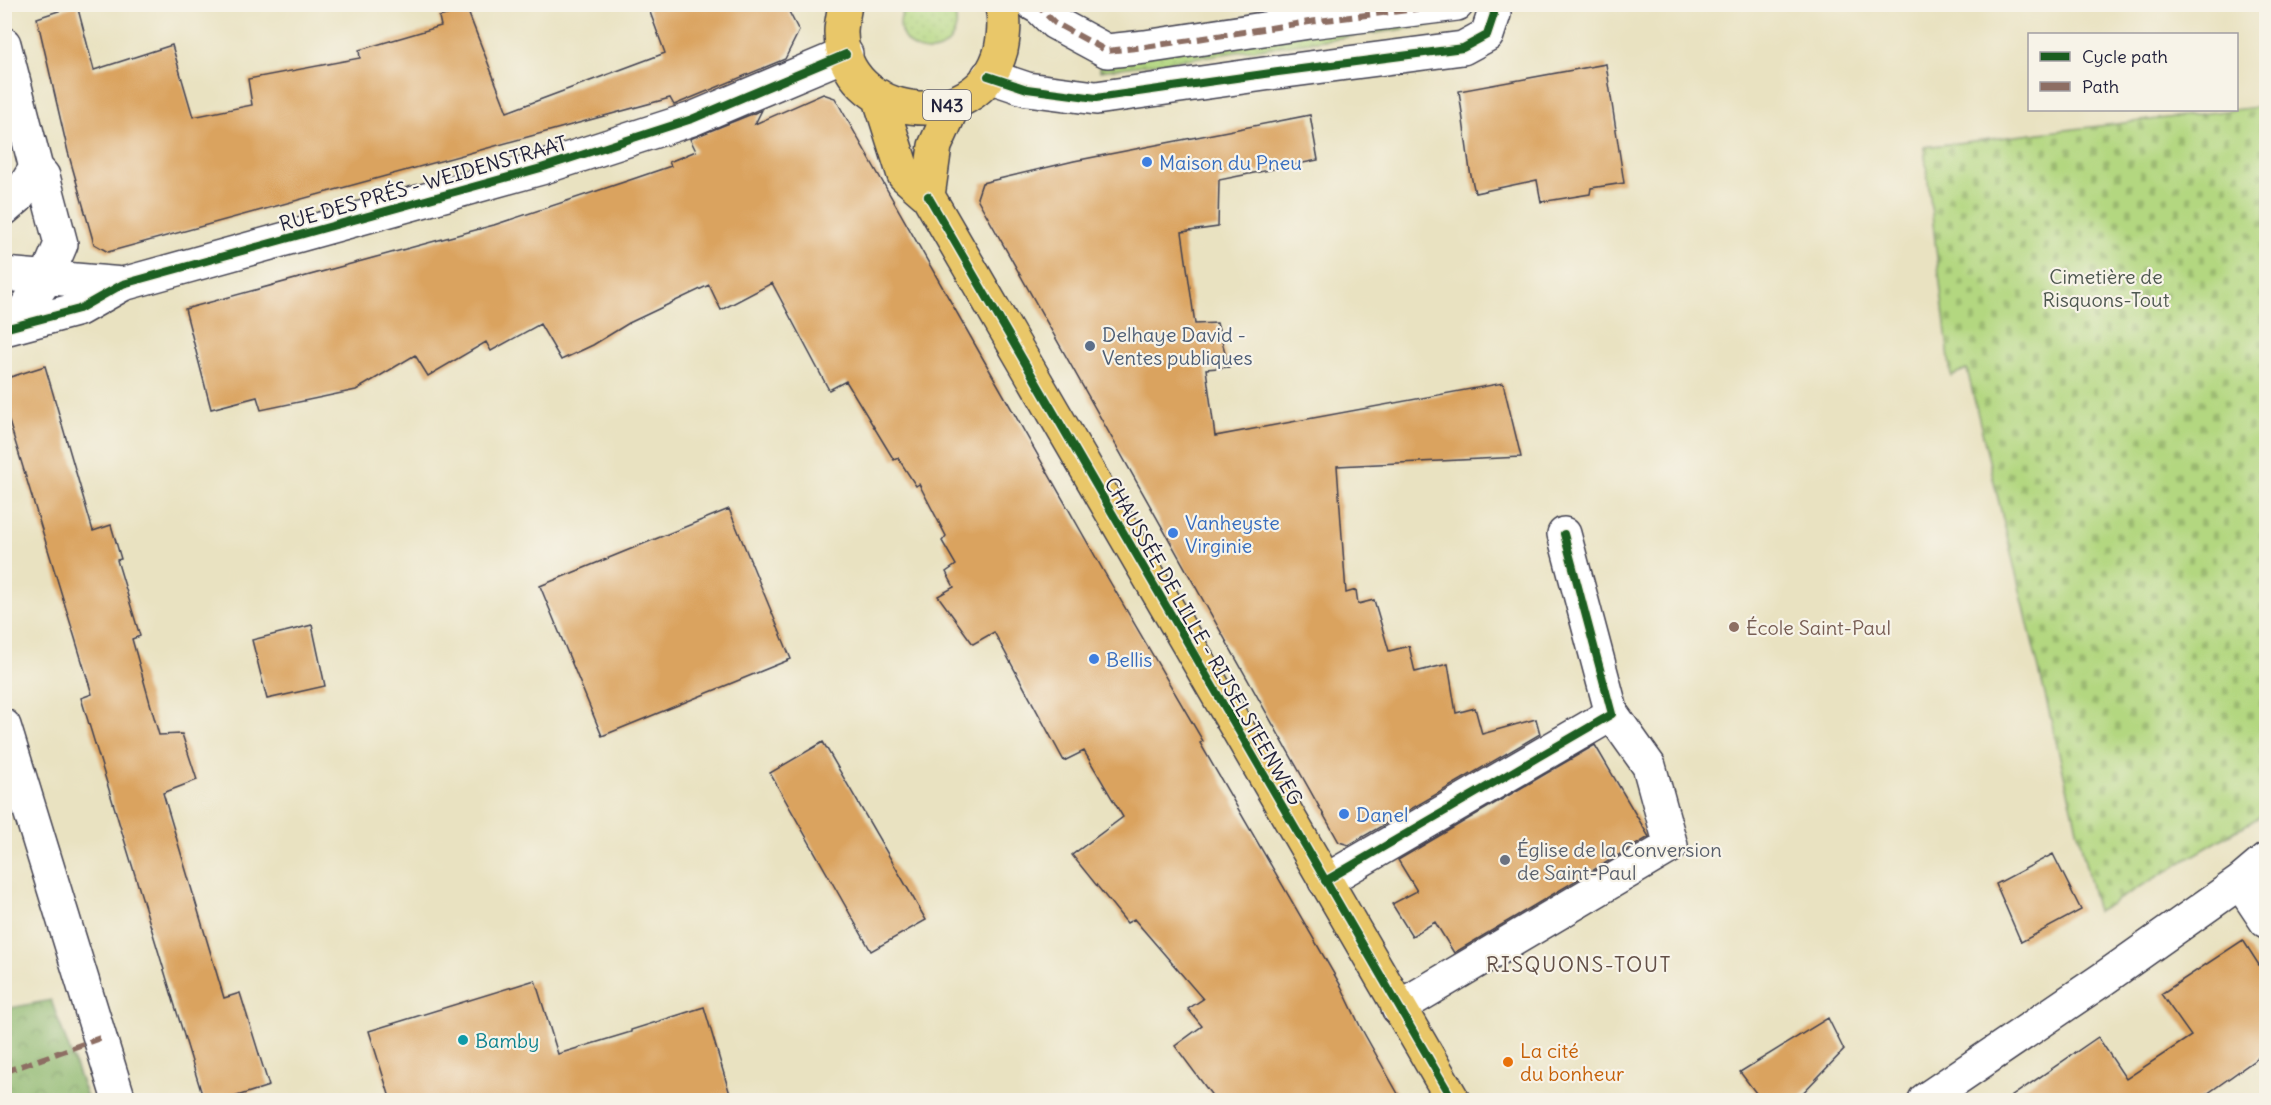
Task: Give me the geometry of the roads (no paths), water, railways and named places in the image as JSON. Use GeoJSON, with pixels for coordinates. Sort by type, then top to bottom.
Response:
{"type":"FeatureCollection","features":[{"type":"Feature","properties":{"kind":"main road","name":"N43"},"geometry":{"type":"LineString","coordinates":[[839,23],[858,78],[879,96],[909,108],[940,108],[968,96],[988,76],[999,57],[1003,20]]}},
{"type":"Feature","properties":{"kind":"main road","name":"CHAUSSÉE DE LILLE - RIJSELSTEENWEG"},"geometry":{"type":"LineString","coordinates":[[879,96],[904,175],[928,196],[1453,1101]]}},
{"type":"Feature","properties":{"kind":"main road","name":"N43"},"geometry":{"type":"LineString","coordinates":[[928,196],[935,146],[955,102]]}},
{"type":"Feature","properties":{"kind":"street"},"geometry":{"type":"LineString","coordinates":[[1003,20],[1038,6],[1055,23],[1107,51],[1309,22],[1457,4]]}},
{"type":"Feature","properties":{"kind":"street"},"geometry":{"type":"LineString","coordinates":[[988,76],[1027,89],[1096,98],[1463,48],[1487,35],[1494,14],[1492,4]]}},
{"type":"Feature","properties":{"kind":"street","name":"RUE DES PRÉS - WEIDENSTRAAT"},"geometry":{"type":"LineString","coordinates":[[9,328],[79,309],[123,284],[541,168],[692,119],[839,23]]}},
{"type":"Feature","properties":{"kind":"street"},"geometry":{"type":"LineString","coordinates":[[4,44],[36,168],[43,176],[61,244],[46,279],[9,328]]}},
{"type":"Feature","properties":{"kind":"street"},"geometry":{"type":"LineString","coordinates":[[4,209],[18,197],[36,168]]}},
{"type":"Feature","properties":{"kind":"street","name":"RUE DES PRÉS - WEIDENSTRAAT"},"geometry":{"type":"LineString","coordinates":[[4,274],[123,284]]}},
{"type":"Feature","properties":{"kind":"street"},"geometry":{"type":"LineString","coordinates":[[1398,1008],[1671,846],[1649,766],[1612,714],[1564,534]]}},
{"type":"Feature","properties":{"kind":"street"},"geometry":{"type":"LineString","coordinates":[[1324,881],[1612,714]]}},
{"type":"Feature","properties":{"kind":"street"},"geometry":{"type":"LineString","coordinates":[[4,726],[119,1101]]}},
{"type":"Feature","properties":{"kind":"street"},"geometry":{"type":"LineString","coordinates":[[1924,1101],[2240,882],[2266,860]]}},
{"type":"Feature","properties":{"kind":"street"},"geometry":{"type":"LineString","coordinates":[[2240,882],[2266,921]]}},
{"type":"Feature","properties":{"kind":"place","name":"Maison du Pneu"},"geometry":{"type":"Point","coordinates":[1147,162]}},
{"type":"Feature","properties":{"kind":"place","name":"Delhaye David - Ventes publiques"},"geometry":{"type":"Point","coordinates":[1090,346]}},
{"type":"Feature","properties":{"kind":"place","name":"Vanheyste Virginie"},"geometry":{"type":"Point","coordinates":[1173,533]}},
{"type":"Feature","properties":{"kind":"place","name":"École Saint-Paul"},"geometry":{"type":"Point","coordinates":[1734,627]}},
{"type":"Feature","properties":{"kind":"place","name":"Bellis"},"geometry":{"type":"Point","coordinates":[1094,659]}},
{"type":"Feature","properties":{"kind":"place","name":"Danel"},"geometry":{"type":"Point","coordinates":[1344,814]}},
{"type":"Feature","properties":{"kind":"place","name":"Église de la Conversion de Saint-Paul"},"geometry":{"type":"Point","coordinates":[1505,860]}},
{"type":"Feature","properties":{"kind":"place","name":"Bamby"},"geometry":{"type":"Point","coordinates":[463,1040]}},
{"type":"Feature","properties":{"kind":"place","name":"La cité du bonheur"},"geometry":{"type":"Point","coordinates":[1508,1062]}},
{"type":"Feature","properties":{"kind":"district","name":"RISQUONS-TOUT"},"geometry":{"type":"Point","coordinates":[1579,964]}},
{"type":"Feature","properties":{"kind":"park label","name":"Cimetière de Risquons-Tout"},"geometry":{"type":"Point","coordinates":[2106,288]}}]}
